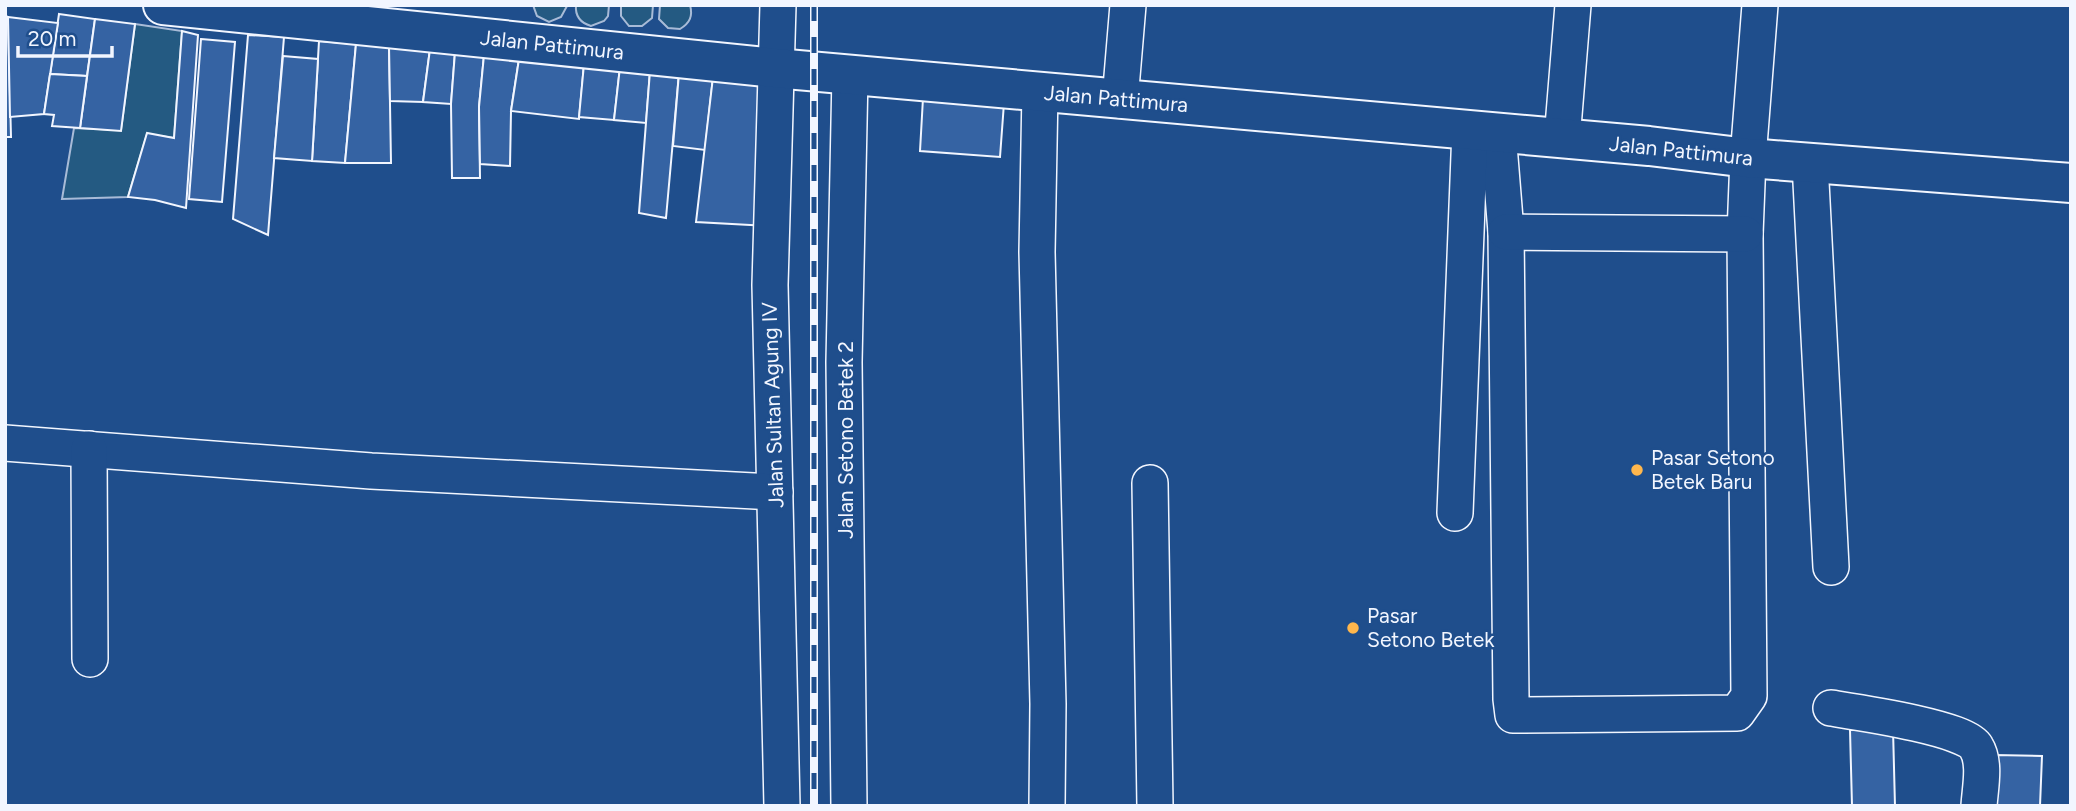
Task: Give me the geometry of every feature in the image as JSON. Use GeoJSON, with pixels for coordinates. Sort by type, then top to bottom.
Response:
{"type":"FeatureCollection","features":[{"type":"Feature","properties":{"kind":"main road","name":"Jalan Pattimura"},"geometry":{"type":"LineString","coordinates":[[163,5],[850,75],[1484,131],[1748,158],[2071,183]]}},
{"type":"Feature","properties":{"kind":"street","name":"Jalan Sultan Agung IV"},"geometry":{"type":"LineString","coordinates":[[778,5],[769,285],[782,806]]}},
{"type":"Feature","properties":{"kind":"street"},"geometry":{"type":"LineString","coordinates":[[1121,100],[1128,5]]}},
{"type":"Feature","properties":{"kind":"street"},"geometry":{"type":"LineString","coordinates":[[1562,139],[1573,5]]}},
{"type":"Feature","properties":{"kind":"street"},"geometry":{"type":"LineString","coordinates":[[1484,131],[1506,232],[1513,715],[1737,713],[1749,696],[1745,234],[1760,5]]}},
{"type":"Feature","properties":{"kind":"street","name":"Jalan Setono Betek 2"},"geometry":{"type":"LineString","coordinates":[[849,806],[844,362],[850,75]]}},
{"type":"Feature","properties":{"kind":"street"},"geometry":{"type":"LineString","coordinates":[[1040,91],[1037,252],[1048,704],[1047,806]]}},
{"type":"Feature","properties":{"kind":"street"},"geometry":{"type":"LineString","coordinates":[[1455,513],[1484,131]]}},
{"type":"Feature","properties":{"kind":"street"},"geometry":{"type":"LineString","coordinates":[[1810,163],[1831,566]]}},
{"type":"Feature","properties":{"kind":"street"},"geometry":{"type":"LineString","coordinates":[[1506,232],[1745,234]]}},
{"type":"Feature","properties":{"kind":"street"},"geometry":{"type":"LineString","coordinates":[[5,443],[371,471],[775,492]]}},
{"type":"Feature","properties":{"kind":"street"},"geometry":{"type":"LineString","coordinates":[[89,449],[90,659]]}},
{"type":"Feature","properties":{"kind":"street"},"geometry":{"type":"LineString","coordinates":[[1150,483],[1155,806]]}},
{"type":"Feature","properties":{"kind":"street"},"geometry":{"type":"LineString","coordinates":[[1831,708],[1882,715],[1967,737],[1978,750],[1981,766],[1979,806]]}},
{"type":"Feature","properties":{"kind":"shaded area"},"geometry":{"type":"Polygon","coordinates":[[[533,5],[567,6],[561,17],[549,22],[537,16],[533,5]]]}},
{"type":"Feature","properties":{"kind":"shaded area"},"geometry":{"type":"Polygon","coordinates":[[[576,5],[609,5],[608,16],[604,21],[591,26],[579,19],[576,5]]]}},
{"type":"Feature","properties":{"kind":"shaded area"},"geometry":{"type":"Polygon","coordinates":[[[621,5],[653,5],[652,18],[642,26],[629,26],[621,16],[621,5]]]}},
{"type":"Feature","properties":{"kind":"shaded area"},"geometry":{"type":"Polygon","coordinates":[[[660,5],[690,5],[690,19],[680,29],[668,28],[659,19],[660,5]]]}},
{"type":"Feature","properties":{"kind":"shaded area"},"geometry":{"type":"Polygon","coordinates":[[[135,24],[182,31],[174,138],[147,134],[128,197],[62,199],[74,128],[121,130],[135,24]]]}},
{"type":"Feature","properties":{"kind":"building"},"geometry":{"type":"Polygon","coordinates":[[[59,14],[95,19],[87,76],[50,74],[59,14]]]}},
{"type":"Feature","properties":{"kind":"building"},"geometry":{"type":"Polygon","coordinates":[[[5,16],[8,17],[11,137],[5,137],[5,16]]]}},
{"type":"Feature","properties":{"kind":"building"},"geometry":{"type":"Polygon","coordinates":[[[8,17],[58,23],[44,114],[10,117],[8,17]]]}},
{"type":"Feature","properties":{"kind":"building"},"geometry":{"type":"Polygon","coordinates":[[[95,19],[135,24],[121,131],[80,128],[95,19]]]}},
{"type":"Feature","properties":{"kind":"building"},"geometry":{"type":"Polygon","coordinates":[[[182,31],[198,35],[186,208],[128,197],[147,133],[174,138],[182,31]]]}},
{"type":"Feature","properties":{"kind":"building"},"geometry":{"type":"Polygon","coordinates":[[[248,35],[284,37],[268,235],[233,219],[248,35]]]}},
{"type":"Feature","properties":{"kind":"building"},"geometry":{"type":"Polygon","coordinates":[[[201,39],[235,42],[222,202],[189,199],[201,39]]]}},
{"type":"Feature","properties":{"kind":"building"},"geometry":{"type":"Polygon","coordinates":[[[319,41],[356,44],[345,163],[312,161],[319,41]]]}},
{"type":"Feature","properties":{"kind":"building"},"geometry":{"type":"Polygon","coordinates":[[[356,44],[389,46],[391,163],[345,163],[356,44]]]}},
{"type":"Feature","properties":{"kind":"building"},"geometry":{"type":"Polygon","coordinates":[[[389,46],[430,49],[423,102],[390,101],[389,46]]]}},
{"type":"Feature","properties":{"kind":"building"},"geometry":{"type":"Polygon","coordinates":[[[430,49],[455,52],[451,104],[423,102],[430,49]]]}},
{"type":"Feature","properties":{"kind":"building"},"geometry":{"type":"Polygon","coordinates":[[[455,52],[484,55],[479,107],[480,178],[452,178],[451,104],[455,52]]]}},
{"type":"Feature","properties":{"kind":"building"},"geometry":{"type":"Polygon","coordinates":[[[484,55],[519,59],[511,111],[510,166],[480,164],[479,107],[484,55]]]}},
{"type":"Feature","properties":{"kind":"building"},"geometry":{"type":"Polygon","coordinates":[[[283,56],[318,59],[312,161],[274,158],[283,56]]]}},
{"type":"Feature","properties":{"kind":"building"},"geometry":{"type":"Polygon","coordinates":[[[519,59],[584,64],[579,119],[511,111],[519,59]]]}},
{"type":"Feature","properties":{"kind":"building"},"geometry":{"type":"Polygon","coordinates":[[[584,64],[620,67],[614,120],[579,117],[584,64]]]}},
{"type":"Feature","properties":{"kind":"building"},"geometry":{"type":"Polygon","coordinates":[[[620,67],[650,71],[646,123],[614,120],[620,67]]]}},
{"type":"Feature","properties":{"kind":"building"},"geometry":{"type":"Polygon","coordinates":[[[650,71],[679,73],[666,218],[639,213],[650,71]]]}},
{"type":"Feature","properties":{"kind":"building"},"geometry":{"type":"Polygon","coordinates":[[[679,73],[713,77],[705,150],[673,146],[679,73]]]}},
{"type":"Feature","properties":{"kind":"building"},"geometry":{"type":"Polygon","coordinates":[[[50,74],[87,76],[80,128],[52,126],[54,115],[44,114],[50,74]]]}},
{"type":"Feature","properties":{"kind":"building"},"geometry":{"type":"Polygon","coordinates":[[[713,77],[761,80],[769,226],[696,222],[713,77]]]}},
{"type":"Feature","properties":{"kind":"building"},"geometry":{"type":"Polygon","coordinates":[[[923,98],[1004,103],[1000,157],[920,151],[923,98]]]}},
{"type":"Feature","properties":{"kind":"building"},"geometry":{"type":"Polygon","coordinates":[[[1893,729],[1895,806],[1852,806],[1850,730],[1893,729]]]}},
{"type":"Feature","properties":{"kind":"building"},"geometry":{"type":"Polygon","coordinates":[[[1994,755],[2042,756],[2040,806],[1993,806],[1994,755]]]}},
{"type":"Feature","properties":{"kind":"railway"},"geometry":{"type":"LineString","coordinates":[[814,5],[814,806]]}},
{"type":"Feature","properties":{"kind":"place","name":"Pasar Setono Betek Baru"},"geometry":{"type":"Point","coordinates":[1637,470]}},
{"type":"Feature","properties":{"kind":"place","name":"Pasar Setono Betek"},"geometry":{"type":"Point","coordinates":[1353,628]}}]}
